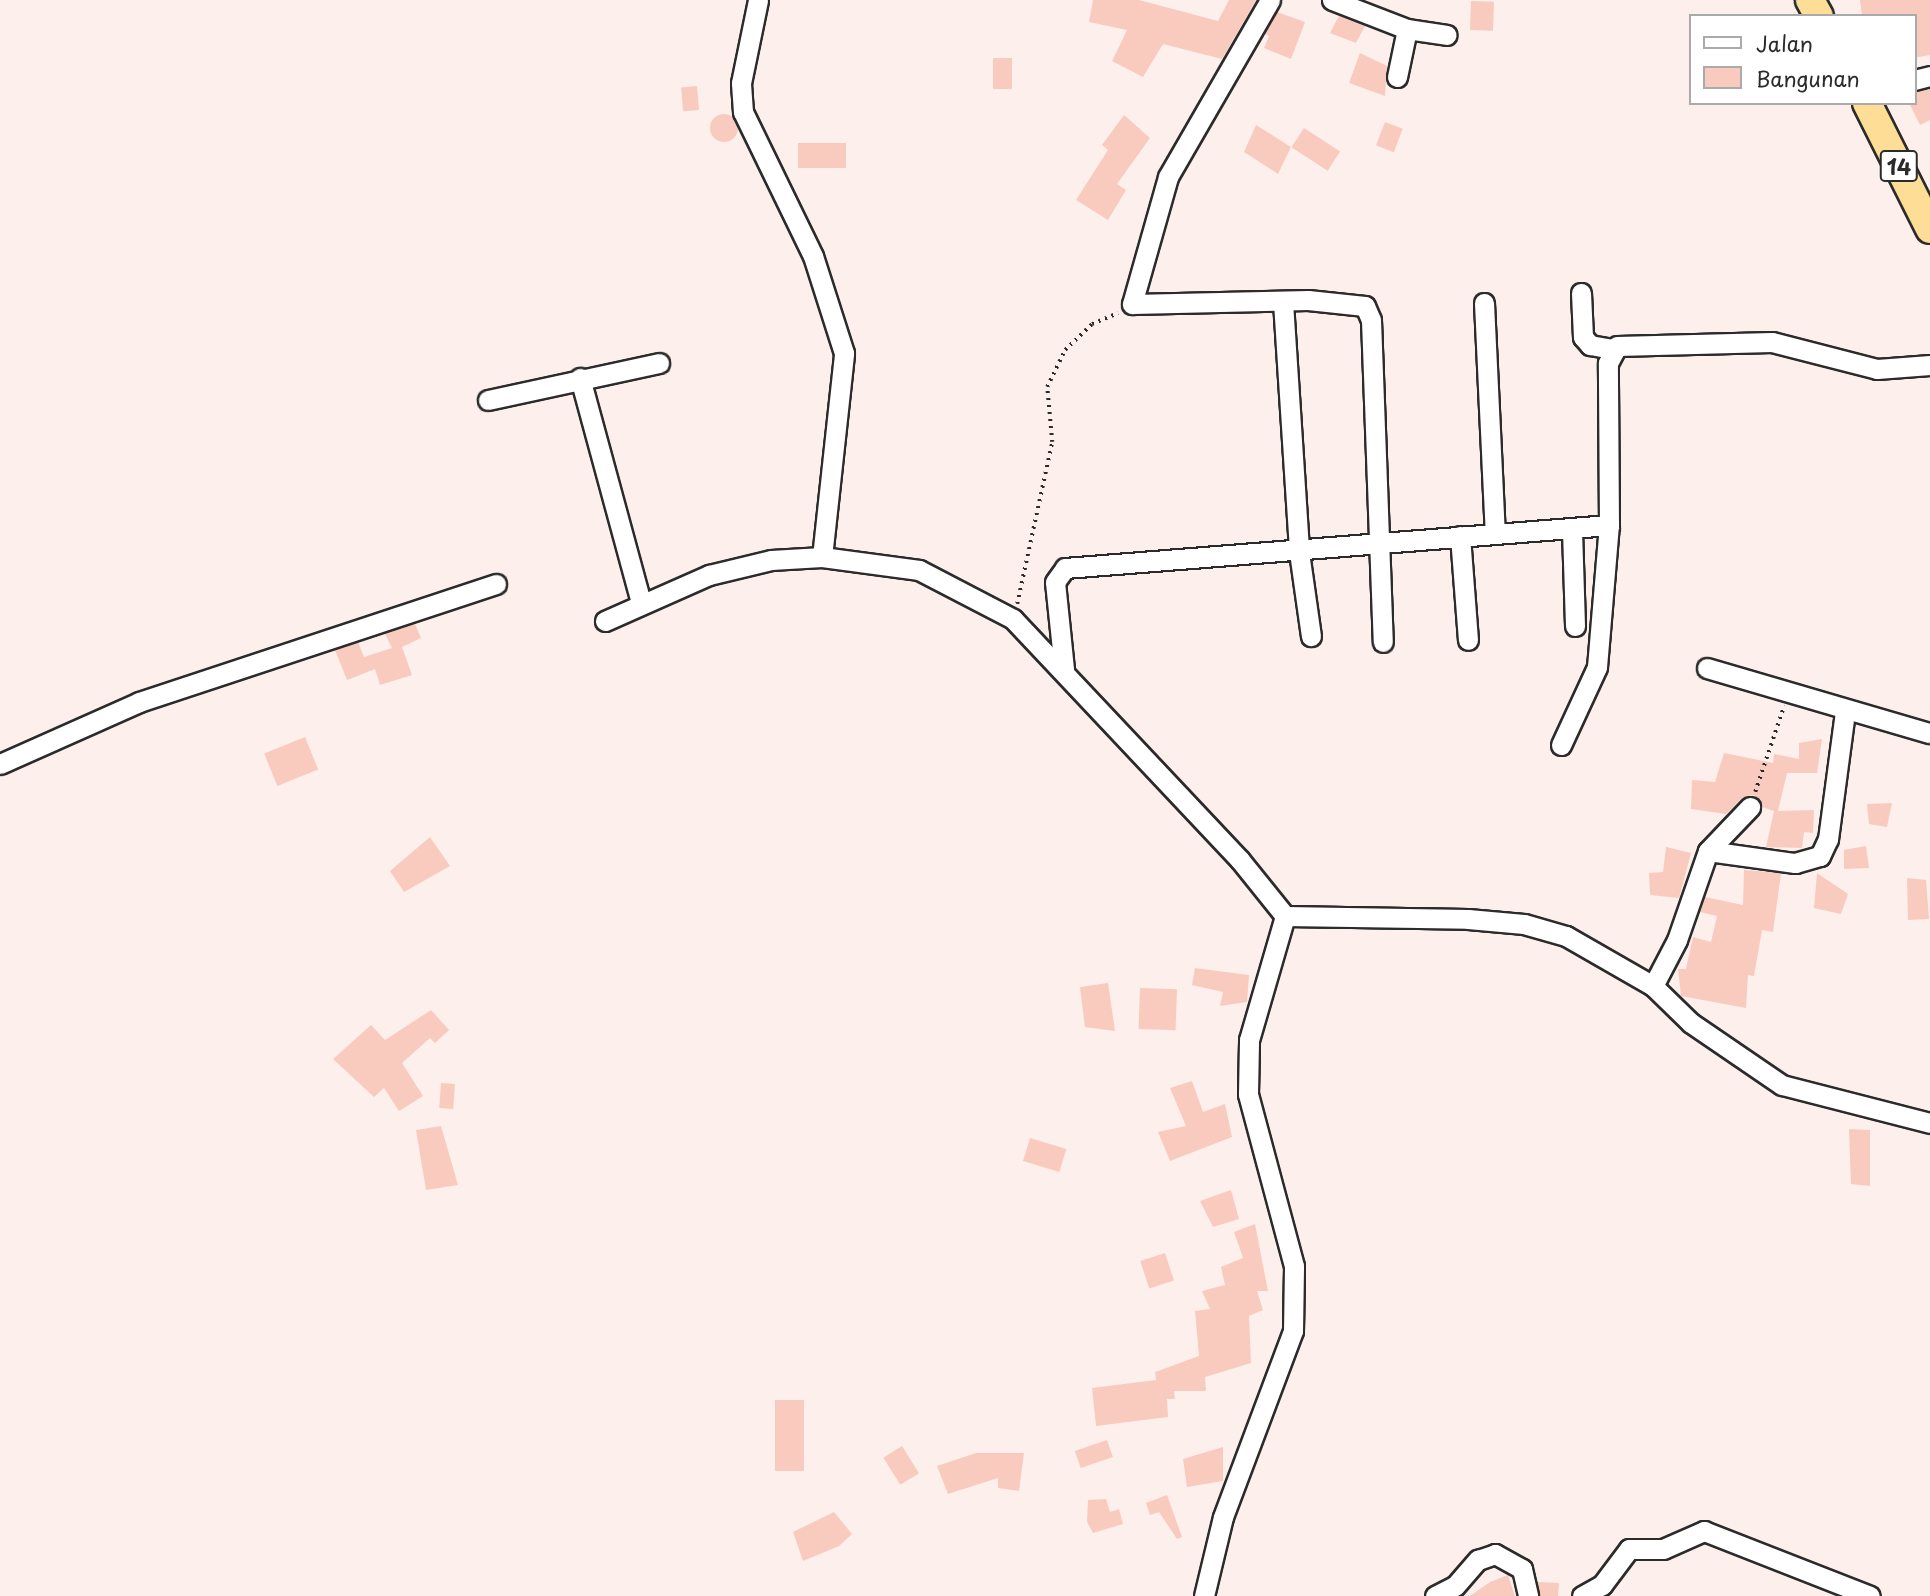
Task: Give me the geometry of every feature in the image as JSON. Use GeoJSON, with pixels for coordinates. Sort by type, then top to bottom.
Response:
{"type":"FeatureCollection","features":[{"type":"Feature","properties":{"kind":"highway","name":"14"},"geometry":{"type":"LineString","coordinates":[[1868,105],[1930,229]]}},
{"type":"Feature","properties":{"kind":"street"},"geometry":{"type":"LineString","coordinates":[[758,0],[741,83],[743,112],[813,256],[844,353],[822,557]]}},
{"type":"Feature","properties":{"kind":"street"},"geometry":{"type":"LineString","coordinates":[[1270,0],[1168,177],[1132,304],[1356,304],[1369,312],[1376,545],[1383,642]]}},
{"type":"Feature","properties":{"kind":"street"},"geometry":{"type":"LineString","coordinates":[[1332,0],[1407,29],[1447,36]]}},
{"type":"Feature","properties":{"kind":"street"},"geometry":{"type":"LineString","coordinates":[[1397,77],[1407,29]]}},
{"type":"Feature","properties":{"kind":"street"},"geometry":{"type":"LineString","coordinates":[[1581,293],[1583,337],[1590,345],[1612,349],[1772,342],[1877,369],[1930,365]]}},
{"type":"Feature","properties":{"kind":"street"},"geometry":{"type":"LineString","coordinates":[[1283,302],[1299,552],[1311,636]]}},
{"type":"Feature","properties":{"kind":"street"},"geometry":{"type":"LineString","coordinates":[[1484,303],[1495,533]]}},
{"type":"Feature","properties":{"kind":"street"},"geometry":{"type":"LineString","coordinates":[[1561,745],[1597,667],[1609,524],[1612,349]]}},
{"type":"Feature","properties":{"kind":"street"},"geometry":{"type":"LineString","coordinates":[[488,400],[659,363]]}},
{"type":"Feature","properties":{"kind":"street"},"geometry":{"type":"LineString","coordinates":[[580,378],[641,603]]}},
{"type":"Feature","properties":{"kind":"street"},"geometry":{"type":"LineString","coordinates":[[1065,669],[1055,582],[1065,568],[1299,552],[1495,533],[1572,530],[1609,524]]}},
{"type":"Feature","properties":{"kind":"street"},"geometry":{"type":"LineString","coordinates":[[1572,530],[1575,626]]}},
{"type":"Feature","properties":{"kind":"street"},"geometry":{"type":"LineString","coordinates":[[1460,536],[1468,640]]}},
{"type":"Feature","properties":{"kind":"street"},"geometry":{"type":"LineString","coordinates":[[605,621],[709,575],[771,560],[822,557],[919,569],[1013,619],[1065,669],[1240,860],[1285,916],[1524,924],[1566,936],[1653,986],[1691,1023],[1782,1085],[1815,1098],[1930,1123]]}},
{"type":"Feature","properties":{"kind":"street"},"geometry":{"type":"LineString","coordinates":[[0,764],[139,702],[496,584]]}},
{"type":"Feature","properties":{"kind":"street"},"geometry":{"type":"LineString","coordinates":[[1707,668],[1845,711],[1930,733]]}},
{"type":"Feature","properties":{"kind":"street"},"geometry":{"type":"LineString","coordinates":[[1708,851],[1795,863],[1820,856],[1828,839],[1845,711]]}},
{"type":"Feature","properties":{"kind":"street"},"geometry":{"type":"LineString","coordinates":[[1653,986],[1677,940],[1708,851],[1750,807]]}},
{"type":"Feature","properties":{"kind":"street"},"geometry":{"type":"LineString","coordinates":[[1204,1596],[1223,1517],[1293,1331],[1294,1266],[1248,1094],[1249,1040],[1285,916]]}},
{"type":"Feature","properties":{"kind":"street"},"geometry":{"type":"LineString","coordinates":[[1582,1596],[1602,1585],[1629,1549],[1663,1549],[1704,1531],[1870,1596]]}},
{"type":"Feature","properties":{"kind":"street"},"geometry":{"type":"LineString","coordinates":[[1435,1596],[1455,1586],[1478,1560],[1496,1554],[1522,1569],[1528,1596]]}},
{"type":"Feature","properties":{"kind":"path"},"geometry":{"type":"LineString","coordinates":[[1013,619],[1032,552],[1052,442],[1047,387],[1065,350],[1092,324],[1132,304]]}},
{"type":"Feature","properties":{"kind":"path"},"geometry":{"type":"LineString","coordinates":[[1750,807],[1788,693]]}},
{"type":"Feature","properties":{"kind":"building"},"geometry":{"type":"Polygon","coordinates":[[[1093,0],[1139,0],[1218,21],[1229,0],[1256,0],[1222,59],[1163,44],[1143,77],[1112,61],[1127,30],[1089,22],[1093,0]]]}},
{"type":"Feature","properties":{"kind":"building"},"geometry":{"type":"Polygon","coordinates":[[[1860,0],[1930,0],[1930,55],[1916,58],[1916,14],[1862,14],[1860,0]]]}},
{"type":"Feature","properties":{"kind":"building"},"geometry":{"type":"Polygon","coordinates":[[[1471,1],[1494,2],[1493,31],[1470,30],[1471,1]]]}},
{"type":"Feature","properties":{"kind":"building"},"geometry":{"type":"Polygon","coordinates":[[[1277,12],[1305,22],[1291,59],[1264,48],[1269,36],[1265,34],[1277,12]]]}},
{"type":"Feature","properties":{"kind":"building"},"geometry":{"type":"Polygon","coordinates":[[[1339,16],[1365,26],[1356,43],[1330,33],[1339,16]]]}},
{"type":"Feature","properties":{"kind":"building"},"geometry":{"type":"Polygon","coordinates":[[[1360,53],[1387,66],[1385,96],[1349,83],[1360,53]]]}},
{"type":"Feature","properties":{"kind":"building"},"geometry":{"type":"Polygon","coordinates":[[[993,58],[1012,58],[1012,89],[993,89],[993,58]]]}},
{"type":"Feature","properties":{"kind":"building"},"geometry":{"type":"Polygon","coordinates":[[[697,86],[699,110],[683,111],[681,87],[697,86]]]}},
{"type":"Feature","properties":{"kind":"building"},"geometry":{"type":"Polygon","coordinates":[[[1930,89],[1930,120],[1920,125],[1910,105],[1916,105],[1916,92],[1930,89]]]}},
{"type":"Feature","properties":{"kind":"building"},"geometry":{"type":"Polygon","coordinates":[[[724,114],[734,118],[738,128],[734,138],[724,142],[714,138],[710,128],[714,118],[724,114]]]}},
{"type":"Feature","properties":{"kind":"building"},"geometry":{"type":"Polygon","coordinates":[[[1124,115],[1150,138],[1117,184],[1126,190],[1108,220],[1076,200],[1108,150],[1102,145],[1124,115]]]}},
{"type":"Feature","properties":{"kind":"building"},"geometry":{"type":"Polygon","coordinates":[[[1385,122],[1403,129],[1394,152],[1376,145],[1385,122]]]}},
{"type":"Feature","properties":{"kind":"building"},"geometry":{"type":"Polygon","coordinates":[[[1256,125],[1291,147],[1278,174],[1244,152],[1256,125]]]}},
{"type":"Feature","properties":{"kind":"building"},"geometry":{"type":"Polygon","coordinates":[[[1304,128],[1340,151],[1328,171],[1291,147],[1304,128]]]}},
{"type":"Feature","properties":{"kind":"building"},"geometry":{"type":"Polygon","coordinates":[[[798,143],[846,143],[846,168],[798,168],[798,143]]]}},
{"type":"Feature","properties":{"kind":"building"},"geometry":{"type":"Polygon","coordinates":[[[415,624],[421,638],[402,647],[412,675],[380,685],[375,669],[347,680],[335,650],[358,642],[364,657],[392,648],[385,634],[415,624]]]}},
{"type":"Feature","properties":{"kind":"building"},"geometry":{"type":"Polygon","coordinates":[[[305,737],[318,769],[277,786],[264,753],[305,737]]]}},
{"type":"Feature","properties":{"kind":"building"},"geometry":{"type":"Polygon","coordinates":[[[1822,739],[1817,773],[1787,773],[1778,811],[1814,810],[1813,833],[1804,832],[1802,848],[1766,847],[1774,811],[1762,807],[1754,795],[1742,798],[1726,814],[1691,809],[1692,780],[1715,782],[1724,753],[1773,763],[1774,754],[1799,759],[1799,743],[1822,739]]]}},
{"type":"Feature","properties":{"kind":"building"},"geometry":{"type":"Polygon","coordinates":[[[1892,803],[1887,827],[1869,824],[1867,804],[1892,803]]]}},
{"type":"Feature","properties":{"kind":"building"},"geometry":{"type":"Polygon","coordinates":[[[430,837],[450,866],[404,892],[390,871],[430,837]]]}},
{"type":"Feature","properties":{"kind":"building"},"geometry":{"type":"Polygon","coordinates":[[[1866,846],[1869,868],[1844,869],[1844,850],[1866,846]]]}},
{"type":"Feature","properties":{"kind":"building"},"geometry":{"type":"Polygon","coordinates":[[[1666,847],[1691,853],[1679,898],[1650,895],[1649,873],[1663,872],[1666,847]]]}},
{"type":"Feature","properties":{"kind":"building"},"geometry":{"type":"Polygon","coordinates":[[[1744,870],[1781,873],[1773,932],[1762,930],[1754,976],[1748,975],[1746,1008],[1681,996],[1678,969],[1686,969],[1693,937],[1711,942],[1717,916],[1700,912],[1705,897],[1743,905],[1744,870]]]}},
{"type":"Feature","properties":{"kind":"building"},"geometry":{"type":"Polygon","coordinates":[[[1817,873],[1848,894],[1841,914],[1814,908],[1817,873]]]}},
{"type":"Feature","properties":{"kind":"building"},"geometry":{"type":"Polygon","coordinates":[[[1907,878],[1926,880],[1929,919],[1908,920],[1907,878]]]}},
{"type":"Feature","properties":{"kind":"building"},"geometry":{"type":"Polygon","coordinates":[[[1195,968],[1249,975],[1247,1002],[1220,1006],[1223,992],[1192,985],[1195,968]]]}},
{"type":"Feature","properties":{"kind":"building"},"geometry":{"type":"Polygon","coordinates":[[[1108,983],[1115,1031],[1085,1027],[1080,987],[1108,983]]]}},
{"type":"Feature","properties":{"kind":"building"},"geometry":{"type":"Polygon","coordinates":[[[1140,988],[1177,989],[1176,1030],[1139,1029],[1140,988]]]}},
{"type":"Feature","properties":{"kind":"building"},"geometry":{"type":"Polygon","coordinates":[[[431,1010],[449,1030],[435,1043],[430,1038],[402,1063],[423,1096],[399,1111],[384,1088],[374,1097],[333,1059],[371,1025],[385,1040],[431,1010]]]}},
{"type":"Feature","properties":{"kind":"building"},"geometry":{"type":"Polygon","coordinates":[[[1192,1081],[1203,1112],[1225,1104],[1232,1137],[1170,1161],[1158,1132],[1186,1126],[1170,1088],[1192,1081]]]}},
{"type":"Feature","properties":{"kind":"building"},"geometry":{"type":"Polygon","coordinates":[[[441,1083],[455,1084],[453,1109],[439,1108],[441,1083]]]}},
{"type":"Feature","properties":{"kind":"building"},"geometry":{"type":"Polygon","coordinates":[[[441,1126],[458,1185],[426,1190],[416,1130],[441,1126]]]}},
{"type":"Feature","properties":{"kind":"building"},"geometry":{"type":"Polygon","coordinates":[[[1849,1129],[1870,1130],[1870,1186],[1851,1184],[1849,1129]]]}},
{"type":"Feature","properties":{"kind":"building"},"geometry":{"type":"Polygon","coordinates":[[[1030,1138],[1066,1149],[1059,1172],[1023,1161],[1030,1138]]]}},
{"type":"Feature","properties":{"kind":"building"},"geometry":{"type":"Polygon","coordinates":[[[1231,1190],[1239,1219],[1213,1227],[1200,1201],[1231,1190]]]}},
{"type":"Feature","properties":{"kind":"building"},"geometry":{"type":"Polygon","coordinates":[[[1255,1224],[1268,1291],[1257,1291],[1263,1310],[1249,1316],[1251,1363],[1205,1377],[1206,1391],[1174,1391],[1175,1399],[1167,1399],[1168,1417],[1096,1426],[1092,1388],[1156,1380],[1155,1372],[1199,1356],[1195,1311],[1210,1309],[1202,1291],[1225,1285],[1221,1267],[1243,1258],[1234,1232],[1255,1224]]]}},
{"type":"Feature","properties":{"kind":"building"},"geometry":{"type":"Polygon","coordinates":[[[1165,1253],[1174,1281],[1149,1289],[1140,1261],[1165,1253]]]}},
{"type":"Feature","properties":{"kind":"building"},"geometry":{"type":"Polygon","coordinates":[[[775,1400],[804,1400],[804,1471],[775,1471],[775,1400]]]}},
{"type":"Feature","properties":{"kind":"building"},"geometry":{"type":"Polygon","coordinates":[[[1107,1440],[1113,1457],[1081,1468],[1075,1451],[1107,1440]]]}},
{"type":"Feature","properties":{"kind":"building"},"geometry":{"type":"Polygon","coordinates":[[[902,1446],[919,1473],[900,1485],[883,1458],[902,1446]]]}},
{"type":"Feature","properties":{"kind":"building"},"geometry":{"type":"Polygon","coordinates":[[[1223,1447],[1223,1481],[1187,1487],[1183,1459],[1223,1447]]]}},
{"type":"Feature","properties":{"kind":"building"},"geometry":{"type":"Polygon","coordinates":[[[976,1453],[1024,1453],[1019,1491],[998,1488],[998,1478],[948,1494],[937,1466],[976,1453]]]}},
{"type":"Feature","properties":{"kind":"building"},"geometry":{"type":"Polygon","coordinates":[[[1167,1495],[1182,1537],[1177,1539],[1159,1512],[1150,1515],[1146,1503],[1167,1495]]]}},
{"type":"Feature","properties":{"kind":"building"},"geometry":{"type":"Polygon","coordinates":[[[1106,1499],[1110,1512],[1119,1509],[1123,1524],[1093,1533],[1087,1522],[1088,1500],[1106,1499]]]}},
{"type":"Feature","properties":{"kind":"building"},"geometry":{"type":"Polygon","coordinates":[[[834,1512],[852,1534],[839,1546],[803,1561],[793,1532],[834,1512]]]}},
{"type":"Feature","properties":{"kind":"building"},"geometry":{"type":"Polygon","coordinates":[[[1508,1575],[1515,1596],[1470,1596],[1490,1582],[1508,1575]]]}},
{"type":"Feature","properties":{"kind":"building"},"geometry":{"type":"Polygon","coordinates":[[[1537,1582],[1559,1583],[1558,1596],[1540,1596],[1537,1582]]]}}]}
